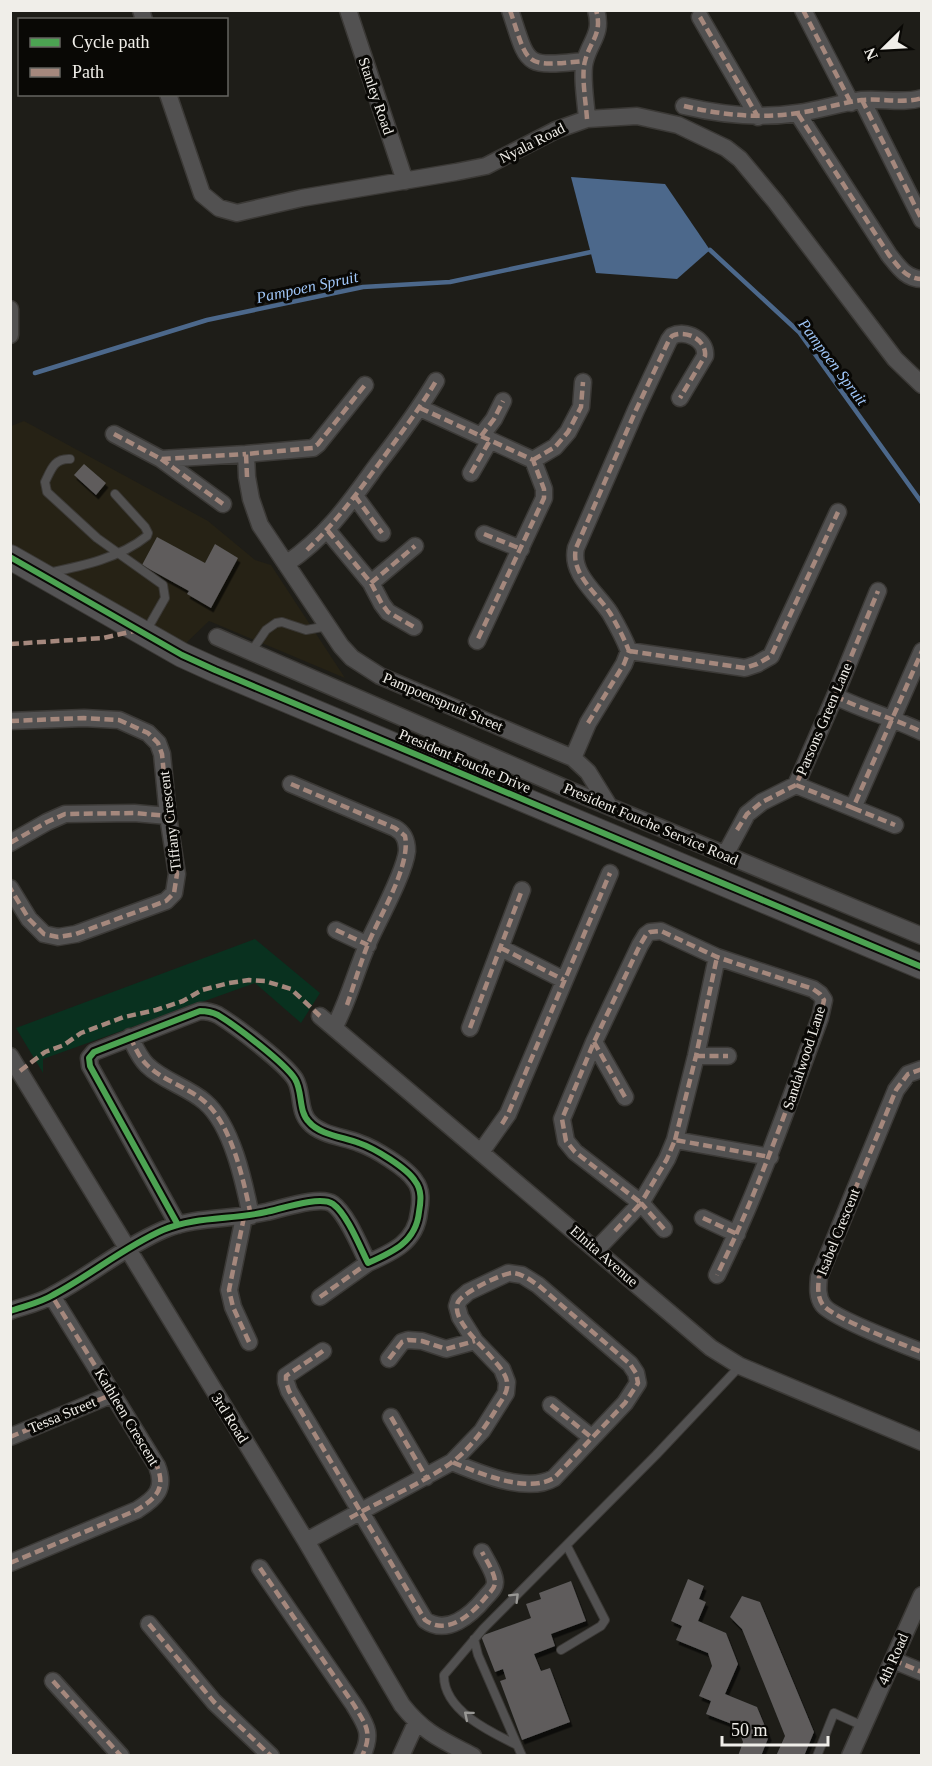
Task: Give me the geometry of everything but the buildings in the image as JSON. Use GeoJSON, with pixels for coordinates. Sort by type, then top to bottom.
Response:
{"type":"FeatureCollection","features":[{"type":"Feature","properties":{"kind":"street","name":"Stanley Road"},"geometry":{"type":"LineString","coordinates":[[348,10],[405,181]]}},
{"type":"Feature","properties":{"kind":"street"},"geometry":{"type":"LineString","coordinates":[[510,10],[524,52],[530,60],[539,64],[584,61]]}},
{"type":"Feature","properties":{"kind":"street"},"geometry":{"type":"LineString","coordinates":[[587,119],[584,61],[595,40],[598,28],[596,10]]}},
{"type":"Feature","properties":{"kind":"street"},"geometry":{"type":"LineString","coordinates":[[802,10],[857,101],[921,220]]}},
{"type":"Feature","properties":{"kind":"street"},"geometry":{"type":"LineString","coordinates":[[700,18],[758,117]]}},
{"type":"Feature","properties":{"kind":"street","name":"Nyala Road"},"geometry":{"type":"LineString","coordinates":[[169,96],[202,194],[210,203],[227,212],[237,213],[302,198],[486,166],[556,130],[587,119],[636,116],[654,118],[678,125],[726,147],[751,171],[895,358],[921,386]]}},
{"type":"Feature","properties":{"kind":"street"},"geometry":{"type":"LineString","coordinates":[[684,106],[719,114],[758,117],[798,114],[857,101],[912,101],[921,98]]}},
{"type":"Feature","properties":{"kind":"street"},"geometry":{"type":"LineString","coordinates":[[798,114],[888,255],[901,270],[911,277],[921,279]]}},
{"type":"Feature","properties":{"kind":"street"},"geometry":{"type":"LineString","coordinates":[[10,309],[10,335]]}},
{"type":"Feature","properties":{"kind":"street"},"geometry":{"type":"LineString","coordinates":[[573,758],[588,723],[624,664],[629,651],[609,611],[579,573],[574,557],[576,548],[669,340],[672,336],[682,333],[698,340],[703,345],[705,356],[680,398]]}},
{"type":"Feature","properties":{"kind":"street"},"geometry":{"type":"LineString","coordinates":[[286,564],[307,550],[328,531],[420,408],[436,381]]}},
{"type":"Feature","properties":{"kind":"street"},"geometry":{"type":"LineString","coordinates":[[533,460],[555,447],[568,432],[581,406],[583,382]]}},
{"type":"Feature","properties":{"kind":"street"},"geometry":{"type":"LineString","coordinates":[[160,459],[313,448],[364,385]]}},
{"type":"Feature","properties":{"kind":"street"},"geometry":{"type":"LineString","coordinates":[[471,473],[503,400]]}},
{"type":"Feature","properties":{"kind":"street"},"geometry":{"type":"LineString","coordinates":[[420,408],[533,460],[544,489],[544,498],[477,641]]}},
{"type":"Feature","properties":{"kind":"street"},"geometry":{"type":"LineString","coordinates":[[114,434],[160,459],[223,504]]}},
{"type":"Feature","properties":{"kind":"street","name":"Pampoenspruit Street"},"geometry":{"type":"LineString","coordinates":[[246,454],[247,477],[256,515],[264,532],[341,646],[352,658],[380,676],[573,758],[588,772],[609,806]]}},
{"type":"Feature","properties":{"kind":"street"},"geometry":{"type":"LineString","coordinates":[[355,496],[382,533]]}},
{"type":"Feature","properties":{"kind":"street"},"geometry":{"type":"LineString","coordinates":[[629,651],[745,668],[763,662],[771,656],[838,512]]}},
{"type":"Feature","properties":{"kind":"street"},"geometry":{"type":"LineString","coordinates":[[328,531],[371,583],[388,612],[414,627]]}},
{"type":"Feature","properties":{"kind":"street"},"geometry":{"type":"LineString","coordinates":[[484,534],[521,549]]}},
{"type":"Feature","properties":{"kind":"street"},"geometry":{"type":"LineString","coordinates":[[371,583],[415,546]]}},
{"type":"Feature","properties":{"kind":"street","name":"President Fouche Drive"},"geometry":{"type":"LineString","coordinates":[[10,557],[145,634],[214,670],[921,967]]}},
{"type":"Feature","properties":{"kind":"street","name":"Parsons Green Lane"},"geometry":{"type":"LineString","coordinates":[[725,855],[747,814],[762,802],[796,785],[878,591]]}},
{"type":"Feature","properties":{"kind":"street","name":"President Fouche Service Road"},"geometry":{"type":"LineString","coordinates":[[217,638],[609,806],[921,936]]}},
{"type":"Feature","properties":{"kind":"street"},"geometry":{"type":"LineString","coordinates":[[853,808],[921,651]]}},
{"type":"Feature","properties":{"kind":"street"},"geometry":{"type":"LineString","coordinates":[[835,696],[857,707],[891,717],[921,732]]}},
{"type":"Feature","properties":{"kind":"street","name":"Tiffany Crescent"},"geometry":{"type":"LineString","coordinates":[[10,720],[84,718],[119,720],[148,733],[158,743],[162,754],[177,874],[174,893],[166,901],[76,934],[58,938],[44,934],[29,919],[10,888]]}},
{"type":"Feature","properties":{"kind":"street"},"geometry":{"type":"LineString","coordinates":[[291,784],[395,828],[405,836],[407,847],[404,862],[368,945],[347,1005],[334,1028]]}},
{"type":"Feature","properties":{"kind":"street"},"geometry":{"type":"LineString","coordinates":[[796,785],[895,825]]}},
{"type":"Feature","properties":{"kind":"street"},"geometry":{"type":"LineString","coordinates":[[10,843],[65,814],[134,813],[168,816]]}},
{"type":"Feature","properties":{"kind":"street"},"geometry":{"type":"LineString","coordinates":[[481,1152],[508,1114],[610,873]]}},
{"type":"Feature","properties":{"kind":"street"},"geometry":{"type":"LineString","coordinates":[[470,1028],[522,890]]}},
{"type":"Feature","properties":{"kind":"street"},"geometry":{"type":"LineString","coordinates":[[336,930],[368,945]]}},
{"type":"Feature","properties":{"kind":"street","name":"Sandalwood Lane"},"geometry":{"type":"LineString","coordinates":[[664,1229],[641,1203],[575,1152],[566,1141],[562,1119],[594,1042],[646,935],[661,931],[717,957],[813,989],[824,1000],[820,1018],[770,1157],[717,1275]]}},
{"type":"Feature","properties":{"kind":"street"},"geometry":{"type":"LineString","coordinates":[[501,948],[564,980]]}},
{"type":"Feature","properties":{"kind":"street"},"geometry":{"type":"LineString","coordinates":[[597,1249],[641,1203],[658,1176],[675,1140],[717,957]]}},
{"type":"Feature","properties":{"kind":"street"},"geometry":{"type":"LineString","coordinates":[[178,1225],[89,1061],[94,1052],[192,1012],[206,1011],[218,1015],[252,1040],[294,1078],[304,1116],[308,1122],[320,1130],[360,1143],[381,1153],[415,1180],[421,1200],[419,1217],[403,1246],[368,1263],[320,1297]]}},
{"type":"Feature","properties":{"kind":"street","name":"Elnita Avenue"},"geometry":{"type":"LineString","coordinates":[[320,1016],[711,1348],[740,1366],[921,1442]]}},
{"type":"Feature","properties":{"kind":"street"},"geometry":{"type":"LineString","coordinates":[[130,1037],[146,1064],[195,1094],[219,1116],[225,1127],[244,1181],[248,1216],[230,1290],[233,1307],[249,1342]]}},
{"type":"Feature","properties":{"kind":"street"},"geometry":{"type":"LineString","coordinates":[[594,1042],[625,1096]]}},
{"type":"Feature","properties":{"kind":"street","name":"3rd Road"},"geometry":{"type":"LineString","coordinates":[[10,1056],[306,1541],[402,1705],[416,1723],[438,1738],[473,1755]]}},
{"type":"Feature","properties":{"kind":"street"},"geometry":{"type":"LineString","coordinates":[[696,1056],[728,1056]]}},
{"type":"Feature","properties":{"kind":"street","name":"Isabel Crescent"},"geometry":{"type":"LineString","coordinates":[[921,1069],[908,1074],[896,1090],[819,1277],[818,1287],[820,1301],[832,1313],[921,1352]]}},
{"type":"Feature","properties":{"kind":"street"},"geometry":{"type":"LineString","coordinates":[[675,1140],[770,1157]]}},
{"type":"Feature","properties":{"kind":"street"},"geometry":{"type":"LineString","coordinates":[[10,1311],[52,1296],[127,1249],[178,1225],[198,1220],[248,1216],[298,1204],[327,1202],[333,1204],[343,1215],[368,1263]]}},
{"type":"Feature","properties":{"kind":"street"},"geometry":{"type":"LineString","coordinates":[[703,1218],[737,1234]]}},
{"type":"Feature","properties":{"kind":"street"},"geometry":{"type":"LineString","coordinates":[[306,1541],[452,1462],[482,1431],[506,1393],[507,1382],[502,1369],[475,1341],[460,1317],[457,1306],[459,1300],[468,1292],[508,1273],[522,1275],[538,1285],[630,1364],[636,1372],[638,1383],[625,1403],[554,1478],[541,1484],[533,1484],[487,1476],[452,1462]]}},
{"type":"Feature","properties":{"kind":"street","name":"Kathleen Crescent"},"geometry":{"type":"LineString","coordinates":[[10,1563],[138,1510],[152,1501],[162,1482],[157,1466],[52,1296]]}},
{"type":"Feature","properties":{"kind":"street"},"geometry":{"type":"LineString","coordinates":[[389,1359],[402,1342],[408,1340],[422,1341],[446,1349],[475,1341]]}},
{"type":"Feature","properties":{"kind":"street"},"geometry":{"type":"LineString","coordinates":[[323,1351],[286,1376],[289,1391],[425,1620],[432,1625],[447,1625],[460,1621],[474,1611],[494,1588],[494,1578],[482,1552]]}},
{"type":"Feature","properties":{"kind":"street","name":"Tessa Street"},"geometry":{"type":"LineString","coordinates":[[10,1437],[113,1394]]}},
{"type":"Feature","properties":{"kind":"street"},"geometry":{"type":"LineString","coordinates":[[552,1405],[591,1437]]}},
{"type":"Feature","properties":{"kind":"street"},"geometry":{"type":"LineString","coordinates":[[391,1417],[426,1477]]}},
{"type":"Feature","properties":{"kind":"street"},"geometry":{"type":"LineString","coordinates":[[260,1568],[366,1725],[369,1736],[362,1755]]}},
{"type":"Feature","properties":{"kind":"street","name":"4th Road"},"geometry":{"type":"LineString","coordinates":[[850,1755],[921,1595]]}},
{"type":"Feature","properties":{"kind":"street"},"geometry":{"type":"LineString","coordinates":[[149,1624],[214,1702],[271,1755]]}},
{"type":"Feature","properties":{"kind":"street"},"geometry":{"type":"LineString","coordinates":[[893,1660],[915,1669]]}},
{"type":"Feature","properties":{"kind":"street"},"geometry":{"type":"LineString","coordinates":[[53,1681],[121,1755]]}},
{"type":"Feature","properties":{"kind":"street"},"geometry":{"type":"LineString","coordinates":[[401,1755],[416,1723]]}},
{"type":"Feature","properties":{"kind":"lane"},"geometry":{"type":"LineString","coordinates":[[70,459],[55,462],[45,482],[47,492],[117,554],[163,585],[165,598],[145,634]]}},
{"type":"Feature","properties":{"kind":"lane"},"geometry":{"type":"LineString","coordinates":[[42,575],[79,567],[117,554],[146,538],[148,533],[145,527],[115,494]]}},
{"type":"Feature","properties":{"kind":"lane"},"geometry":{"type":"LineString","coordinates":[[251,652],[266,630],[276,623],[282,622],[306,630],[328,626]]}},
{"type":"Feature","properties":{"kind":"lane"},"geometry":{"type":"LineString","coordinates":[[517,1745],[488,1730],[454,1703],[446,1692],[444,1675],[474,1639],[696,1414],[740,1366]]}},
{"type":"Feature","properties":{"kind":"lane"},"geometry":{"type":"LineString","coordinates":[[561,1650],[601,1626],[605,1620],[567,1546]]}},
{"type":"Feature","properties":{"kind":"lane"},"geometry":{"type":"LineString","coordinates":[[474,1639],[478,1655],[522,1755]]}},
{"type":"Feature","properties":{"kind":"lane"},"geometry":{"type":"LineString","coordinates":[[817,1755],[834,1713],[863,1726]]}},
{"type":"Feature","properties":{"kind":"shaded area"},"geometry":{"type":"Polygon","coordinates":[[[24,421],[208,521],[255,560],[271,565],[345,678],[209,621],[186,643],[11,544],[11,426],[24,421]]]}},
{"type":"Feature","properties":{"kind":"green space"},"geometry":{"type":"Polygon","coordinates":[[[255,939],[320,993],[301,1023],[255,983],[43,1059],[43,1073],[16,1028],[255,939]]]}},
{"type":"Feature","properties":{"kind":"water"},"geometry":{"type":"Polygon","coordinates":[[[571,177],[665,184],[710,250],[677,279],[596,273],[571,177]]]}},
{"type":"Feature","properties":{"kind":"waterway","name":"Pampoen Spruit"},"geometry":{"type":"LineString","coordinates":[[710,250],[799,332],[922,503]]}},
{"type":"Feature","properties":{"kind":"waterway","name":"Pampoen Spruit"},"geometry":{"type":"LineString","coordinates":[[35,373],[207,320],[363,287],[450,282],[591,252]]}},
{"type":"Feature","properties":{"kind":"marked path"},"geometry":{"type":"LineString","coordinates":[[510,10],[521,43],[531,59],[549,64],[584,61]]}},
{"type":"Feature","properties":{"kind":"marked path"},"geometry":{"type":"LineString","coordinates":[[587,119],[584,67],[597,31],[596,10]]}},
{"type":"Feature","properties":{"kind":"marked path"},"geometry":{"type":"LineString","coordinates":[[803,10],[851,103]]}},
{"type":"Feature","properties":{"kind":"marked path"},"geometry":{"type":"LineString","coordinates":[[700,17],[758,117]]}},
{"type":"Feature","properties":{"kind":"marked path"},"geometry":{"type":"LineString","coordinates":[[684,106],[726,114],[769,116],[806,112],[862,100],[907,101],[922,98]]}},
{"type":"Feature","properties":{"kind":"marked path"},"geometry":{"type":"LineString","coordinates":[[862,100],[922,220]]}},
{"type":"Feature","properties":{"kind":"marked path"},"geometry":{"type":"LineString","coordinates":[[798,114],[889,255],[911,277],[922,279]]}},
{"type":"Feature","properties":{"kind":"marked path"},"geometry":{"type":"LineString","coordinates":[[588,723],[624,664],[629,651],[610,613],[581,575],[575,557],[576,548],[669,340],[672,336],[683,334],[699,341],[703,345],[705,356],[680,398]]}},
{"type":"Feature","properties":{"kind":"marked path"},"geometry":{"type":"LineString","coordinates":[[307,550],[336,520],[436,381]]}},
{"type":"Feature","properties":{"kind":"marked path"},"geometry":{"type":"LineString","coordinates":[[533,460],[555,447],[568,432],[581,407],[583,382]]}},
{"type":"Feature","properties":{"kind":"marked path"},"geometry":{"type":"LineString","coordinates":[[247,477],[246,454],[313,448],[365,385]]}},
{"type":"Feature","properties":{"kind":"marked path"},"geometry":{"type":"LineString","coordinates":[[481,436],[494,419],[503,401]]}},
{"type":"Feature","properties":{"kind":"marked path"},"geometry":{"type":"LineString","coordinates":[[420,408],[533,460],[544,489],[544,498],[477,641]]}},
{"type":"Feature","properties":{"kind":"marked path"},"geometry":{"type":"LineString","coordinates":[[114,434],[161,459],[246,454]]}},
{"type":"Feature","properties":{"kind":"marked path"},"geometry":{"type":"LineString","coordinates":[[471,473],[490,440]]}},
{"type":"Feature","properties":{"kind":"marked path"},"geometry":{"type":"LineString","coordinates":[[161,459],[223,504]]}},
{"type":"Feature","properties":{"kind":"marked path"},"geometry":{"type":"LineString","coordinates":[[355,496],[382,533]]}},
{"type":"Feature","properties":{"kind":"marked path"},"geometry":{"type":"LineString","coordinates":[[629,651],[745,668],[771,656],[838,512]]}},
{"type":"Feature","properties":{"kind":"marked path"},"geometry":{"type":"LineString","coordinates":[[328,531],[371,583],[388,612],[414,627]]}},
{"type":"Feature","properties":{"kind":"marked path"},"geometry":{"type":"LineString","coordinates":[[484,534],[521,549]]}},
{"type":"Feature","properties":{"kind":"marked path"},"geometry":{"type":"LineString","coordinates":[[371,583],[415,546]]}},
{"type":"Feature","properties":{"kind":"marked path"},"geometry":{"type":"LineString","coordinates":[[737,830],[747,814],[762,802],[796,785],[878,591]]}},
{"type":"Feature","properties":{"kind":"marked path"},"geometry":{"type":"LineString","coordinates":[[10,644],[103,638],[138,630]]}},
{"type":"Feature","properties":{"kind":"marked path"},"geometry":{"type":"LineString","coordinates":[[796,785],[853,808],[922,651]]}},
{"type":"Feature","properties":{"kind":"marked path"},"geometry":{"type":"LineString","coordinates":[[835,696],[922,732]]}},
{"type":"Feature","properties":{"kind":"marked path"},"geometry":{"type":"LineString","coordinates":[[10,721],[84,718],[119,720],[148,733],[158,743],[162,754],[177,874],[174,893],[166,901],[76,934],[58,937],[44,934],[29,919],[10,888]]}},
{"type":"Feature","properties":{"kind":"marked path"},"geometry":{"type":"LineString","coordinates":[[291,784],[395,828],[405,836],[406,848],[399,876],[368,944],[347,1005]]}},
{"type":"Feature","properties":{"kind":"marked path"},"geometry":{"type":"LineString","coordinates":[[853,808],[895,825]]}},
{"type":"Feature","properties":{"kind":"marked path"},"geometry":{"type":"LineString","coordinates":[[10,843],[65,814],[134,813],[168,816]]}},
{"type":"Feature","properties":{"kind":"marked path"},"geometry":{"type":"LineString","coordinates":[[502,1124],[610,873]]}},
{"type":"Feature","properties":{"kind":"marked path"},"geometry":{"type":"LineString","coordinates":[[470,1028],[522,890]]}},
{"type":"Feature","properties":{"kind":"marked path"},"geometry":{"type":"LineString","coordinates":[[336,930],[368,945]]}},
{"type":"Feature","properties":{"kind":"marked path"},"geometry":{"type":"LineString","coordinates":[[615,1231],[641,1203],[575,1152],[566,1141],[562,1119],[594,1042],[640,945],[650,932],[661,931],[717,957],[813,989],[824,1000],[820,1018],[772,1148],[717,1275]]}},
{"type":"Feature","properties":{"kind":"marked path"},"geometry":{"type":"LineString","coordinates":[[501,948],[564,980]]}},
{"type":"Feature","properties":{"kind":"marked path"},"geometry":{"type":"LineString","coordinates":[[675,1140],[717,957]]}},
{"type":"Feature","properties":{"kind":"marked path"},"geometry":{"type":"LineString","coordinates":[[20,1071],[45,1052],[64,1045],[81,1033],[124,1017],[183,1001],[202,990],[229,983],[249,980],[265,981],[291,989],[320,1016]]}},
{"type":"Feature","properties":{"kind":"marked path"},"geometry":{"type":"LineString","coordinates":[[130,1037],[139,1055],[153,1071],[205,1102],[223,1125],[230,1139],[245,1187],[251,1216]]}},
{"type":"Feature","properties":{"kind":"marked path"},"geometry":{"type":"LineString","coordinates":[[594,1042],[625,1097]]}},
{"type":"Feature","properties":{"kind":"marked path"},"geometry":{"type":"LineString","coordinates":[[696,1056],[728,1056]]}},
{"type":"Feature","properties":{"kind":"marked path"},"geometry":{"type":"LineString","coordinates":[[922,1069],[908,1074],[896,1090],[819,1277],[818,1288],[821,1302],[829,1310],[922,1352]]}},
{"type":"Feature","properties":{"kind":"marked path"},"geometry":{"type":"LineString","coordinates":[[664,1229],[641,1203],[667,1159],[675,1140],[770,1157]]}},
{"type":"Feature","properties":{"kind":"marked path"},"geometry":{"type":"LineString","coordinates":[[244,1217],[229,1290],[233,1307],[249,1342]]}},
{"type":"Feature","properties":{"kind":"marked path"},"geometry":{"type":"LineString","coordinates":[[703,1218],[737,1234]]}},
{"type":"Feature","properties":{"kind":"marked path"},"geometry":{"type":"LineString","coordinates":[[320,1297],[368,1263]]}},
{"type":"Feature","properties":{"kind":"marked path"},"geometry":{"type":"LineString","coordinates":[[350,1518],[427,1478],[458,1458],[476,1439],[504,1397],[507,1389],[504,1373],[469,1332],[457,1311],[461,1298],[484,1284],[513,1273],[538,1285],[630,1364],[636,1373],[638,1383],[625,1403],[554,1478],[530,1484],[517,1483],[489,1476],[452,1462]]}},
{"type":"Feature","properties":{"kind":"marked path"},"geometry":{"type":"LineString","coordinates":[[10,1563],[137,1510],[154,1497],[160,1487],[160,1474],[157,1466],[52,1296]]}},
{"type":"Feature","properties":{"kind":"marked path"},"geometry":{"type":"LineString","coordinates":[[389,1359],[402,1342],[408,1340],[422,1341],[446,1349],[475,1341]]}},
{"type":"Feature","properties":{"kind":"marked path"},"geometry":{"type":"LineString","coordinates":[[323,1351],[286,1376],[289,1391],[425,1620],[442,1626],[450,1625],[466,1617],[491,1591],[495,1578],[482,1552]]}},
{"type":"Feature","properties":{"kind":"marked path"},"geometry":{"type":"LineString","coordinates":[[10,1437],[113,1394]]}},
{"type":"Feature","properties":{"kind":"marked path"},"geometry":{"type":"LineString","coordinates":[[551,1405],[591,1437]]}},
{"type":"Feature","properties":{"kind":"marked path"},"geometry":{"type":"LineString","coordinates":[[391,1417],[426,1477]]}},
{"type":"Feature","properties":{"kind":"marked path"},"geometry":{"type":"LineString","coordinates":[[260,1568],[362,1718],[367,1729],[367,1741],[362,1756]]}},
{"type":"Feature","properties":{"kind":"marked path"},"geometry":{"type":"LineString","coordinates":[[149,1624],[214,1702],[271,1756]]}},
{"type":"Feature","properties":{"kind":"marked path"},"geometry":{"type":"LineString","coordinates":[[893,1660],[922,1672]]}},
{"type":"Feature","properties":{"kind":"marked path"},"geometry":{"type":"LineString","coordinates":[[53,1681],[121,1756]]}},
{"type":"Feature","properties":{"kind":"cycle path"},"geometry":{"type":"LineString","coordinates":[[10,557],[182,655],[215,670],[922,967]]}},
{"type":"Feature","properties":{"kind":"cycle path"},"geometry":{"type":"LineString","coordinates":[[10,1311],[48,1298],[163,1230],[188,1222],[266,1212],[310,1202],[327,1202],[338,1209],[353,1231],[368,1263],[402,1245],[413,1231],[420,1208],[419,1188],[411,1176],[390,1159],[353,1141],[319,1130],[309,1122],[303,1112],[297,1084],[290,1072],[226,1020],[214,1013],[200,1011],[94,1052],[89,1058],[90,1066],[178,1225]]}}]}
